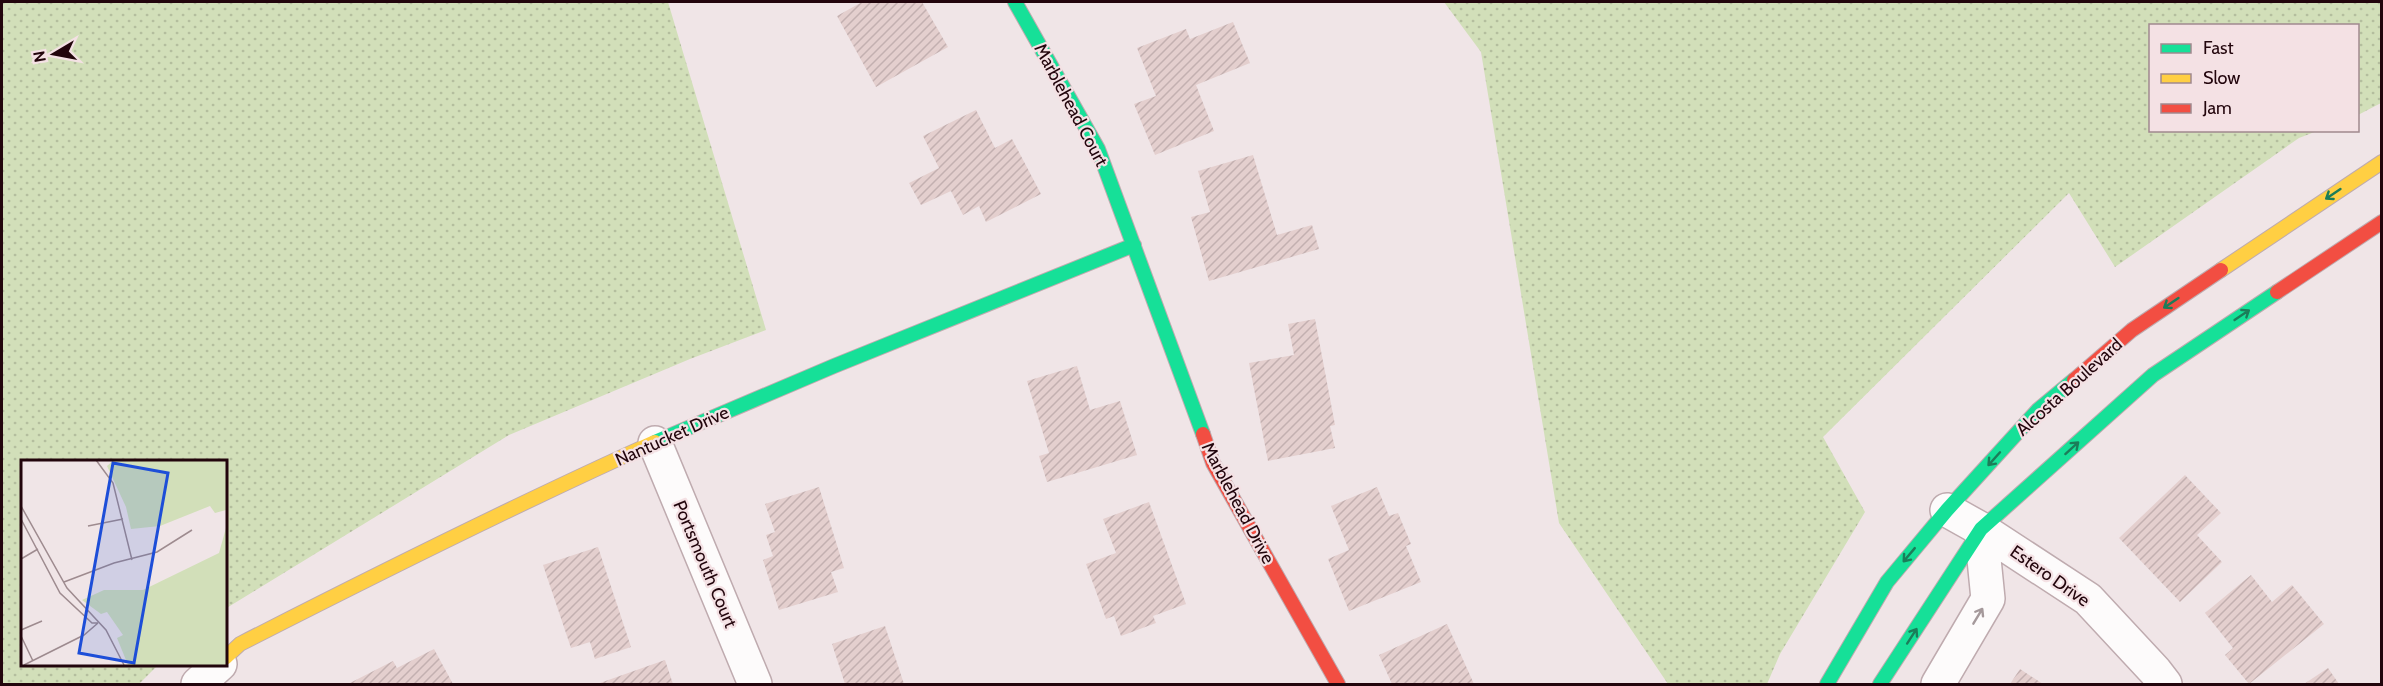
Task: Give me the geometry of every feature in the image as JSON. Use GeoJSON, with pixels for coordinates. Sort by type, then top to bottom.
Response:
{"type":"FeatureCollection","features":[{"type":"Feature","properties":{"kind":"street","name":"Marblehead Court"},"geometry":{"type":"LineString","coordinates":[[1014,2],[1098,149],[1134,245]]}},
{"type":"Feature","properties":{"kind":"street","name":"Alcosta Boulevard"},"geometry":{"type":"LineString","coordinates":[[1827,684],[1887,582],[1947,510],[2038,410],[2132,330],[2382,162]]}},
{"type":"Feature","properties":{"kind":"street"},"geometry":{"type":"LineString","coordinates":[[1880,684],[1981,529],[2153,375],[2382,222]]}},
{"type":"Feature","properties":{"kind":"street","name":"Nantucket Drive"},"geometry":{"type":"LineString","coordinates":[[226,657],[240,644],[435,546],[655,443],[862,355],[1134,245]]}},
{"type":"Feature","properties":{"kind":"street","name":"Marblehead Drive"},"geometry":{"type":"LineString","coordinates":[[1134,245],[1213,463],[1338,684]]}},
{"type":"Feature","properties":{"kind":"street","name":"Portsmouth Court"},"geometry":{"type":"LineString","coordinates":[[655,443],[755,684]]}},
{"type":"Feature","properties":{"kind":"street","name":"Estero Drive"},"geometry":{"type":"LineString","coordinates":[[1947,510],[1981,529],[2088,599],[2165,684]]}},
{"type":"Feature","properties":{"kind":"street"},"geometry":{"type":"LineString","coordinates":[[1938,684],[1988,599],[1981,529]]}},
{"type":"Feature","properties":{"kind":"street"},"geometry":{"type":"LineString","coordinates":[[198,684],[218,665]]}},
{"type":"Feature","properties":{"kind":"green space"},"geometry":{"type":"Polygon","coordinates":[[[2,2],[668,2],[766,330],[690,359],[509,435],[226,608],[226,460],[21,460],[21,665],[158,665],[139,684],[2,684],[2,2]]]}},
{"type":"Feature","properties":{"kind":"green space"},"geometry":{"type":"Polygon","coordinates":[[[1444,2],[2381,2],[2381,103],[2359,114],[2359,24],[2149,24],[2149,132],[2314,132],[2299,138],[2115,267],[2069,193],[1823,437],[1865,512],[1780,654],[1767,684],[1668,684],[1559,523],[1481,52],[1444,2]]]}},
{"type":"Feature","properties":{"kind":"building"},"geometry":{"type":"Polygon","coordinates":[[[862,2],[922,2],[948,47],[876,87],[837,16],[862,2]]]}},
{"type":"Feature","properties":{"kind":"building"},"geometry":{"type":"Polygon","coordinates":[[[1233,22],[1250,63],[1196,85],[1214,131],[1155,155],[1134,104],[1156,96],[1137,48],[1186,29],[1190,39],[1233,22]]]}},
{"type":"Feature","properties":{"kind":"building"},"geometry":{"type":"Polygon","coordinates":[[[976,110],[995,148],[1012,139],[1041,194],[986,222],[979,206],[963,215],[951,191],[921,205],[909,183],[939,168],[923,136],[976,110]]]}},
{"type":"Feature","properties":{"kind":"building"},"geometry":{"type":"Polygon","coordinates":[[[1253,155],[1277,235],[1312,225],[1319,249],[1209,281],[1191,217],[1210,212],[1198,171],[1253,155]]]}},
{"type":"Feature","properties":{"kind":"building"},"geometry":{"type":"Polygon","coordinates":[[[1315,319],[1335,425],[1330,426],[1335,448],[1268,461],[1249,363],[1294,355],[1288,324],[1315,319]]]}},
{"type":"Feature","properties":{"kind":"building"},"geometry":{"type":"Polygon","coordinates":[[[1077,366],[1090,410],[1120,401],[1137,455],[1047,482],[1039,456],[1049,453],[1027,381],[1077,366]]]}},
{"type":"Feature","properties":{"kind":"building"},"geometry":{"type":"Polygon","coordinates":[[[2185,475],[2221,513],[2197,535],[2222,562],[2180,602],[2119,538],[2185,475]]]}},
{"type":"Feature","properties":{"kind":"building"},"geometry":{"type":"Polygon","coordinates":[[[819,487],[844,568],[831,572],[838,592],[779,610],[763,560],[773,556],[766,535],[775,532],[765,504],[819,487]]]}},
{"type":"Feature","properties":{"kind":"building"},"geometry":{"type":"Polygon","coordinates":[[[1377,487],[1389,516],[1398,513],[1411,544],[1406,546],[1421,582],[1349,611],[1328,559],[1349,550],[1331,506],[1377,487]]]}},
{"type":"Feature","properties":{"kind":"building"},"geometry":{"type":"Polygon","coordinates":[[[1149,502],[1186,604],[1153,616],[1156,623],[1121,636],[1114,616],[1106,619],[1086,564],[1116,553],[1103,519],[1149,502]]]}},
{"type":"Feature","properties":{"kind":"building"},"geometry":{"type":"Polygon","coordinates":[[[598,547],[631,647],[595,659],[590,642],[571,648],[543,565],[598,547]]]}},
{"type":"Feature","properties":{"kind":"building"},"geometry":{"type":"Polygon","coordinates":[[[2251,575],[2272,602],[2292,585],[2324,624],[2249,684],[2225,655],[2233,648],[2205,613],[2251,575]]]}},
{"type":"Feature","properties":{"kind":"building"},"geometry":{"type":"Polygon","coordinates":[[[1447,624],[1474,684],[1392,684],[1379,655],[1447,624]]]}},
{"type":"Feature","properties":{"kind":"building"},"geometry":{"type":"Polygon","coordinates":[[[885,626],[904,684],[845,684],[832,644],[885,626]]]}},
{"type":"Feature","properties":{"kind":"building"},"geometry":{"type":"Polygon","coordinates":[[[434,649],[453,684],[348,684],[393,661],[397,668],[434,649]]]}},
{"type":"Feature","properties":{"kind":"building"},"geometry":{"type":"Polygon","coordinates":[[[665,660],[673,684],[597,684],[665,660]]]}},
{"type":"Feature","properties":{"kind":"building"},"geometry":{"type":"Polygon","coordinates":[[[2328,668],[2339,684],[2304,684],[2328,668]]]}},
{"type":"Feature","properties":{"kind":"building"},"geometry":{"type":"Polygon","coordinates":[[[2020,669],[2043,684],[2010,684],[2020,669]]]}},
{"type":"Feature","properties":{"kind":"traffic: fast"},"geometry":{"type":"LineString","coordinates":[[1015,2],[1098,149],[1203,434]]}},
{"type":"Feature","properties":{"kind":"traffic: fast"},"geometry":{"type":"LineString","coordinates":[[655,442],[834,366],[1134,245]]}},
{"type":"Feature","properties":{"kind":"traffic: fast"},"geometry":{"type":"LineString","coordinates":[[1880,684],[1981,529],[2153,375],[2277,292]]}},
{"type":"Feature","properties":{"kind":"traffic: fast"},"geometry":{"type":"LineString","coordinates":[[1827,684],[1887,582],[1947,510],[2038,410],[2074,380]]}},
{"type":"Feature","properties":{"kind":"traffic: slow"},"geometry":{"type":"LineString","coordinates":[[2221,270],[2382,162]]}},
{"type":"Feature","properties":{"kind":"traffic: slow"},"geometry":{"type":"LineString","coordinates":[[226,657],[240,644],[343,592],[498,515],[655,442]]}},
{"type":"Feature","properties":{"kind":"traffic: jam"},"geometry":{"type":"LineString","coordinates":[[2277,292],[2382,222]]}},
{"type":"Feature","properties":{"kind":"traffic: jam"},"geometry":{"type":"LineString","coordinates":[[2074,380],[2132,330],[2221,270]]}},
{"type":"Feature","properties":{"kind":"traffic: jam"},"geometry":{"type":"LineString","coordinates":[[1203,434],[1213,463],[1338,684]]}}]}
